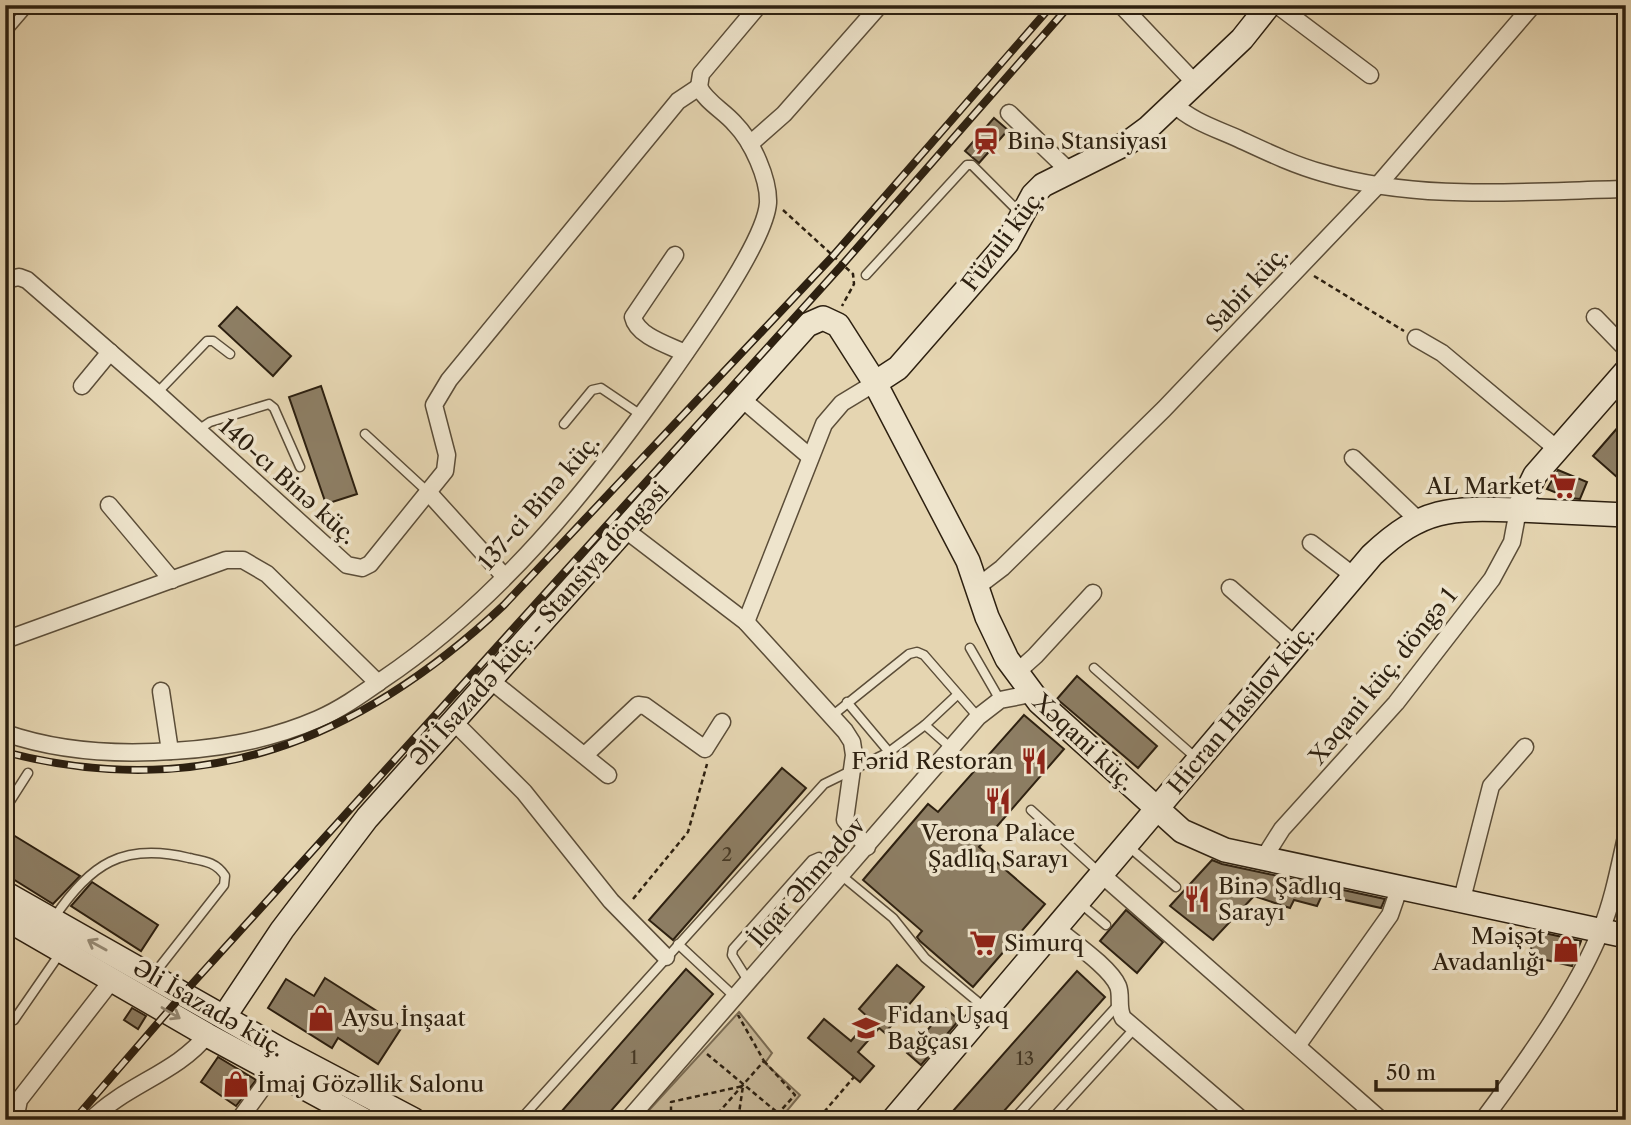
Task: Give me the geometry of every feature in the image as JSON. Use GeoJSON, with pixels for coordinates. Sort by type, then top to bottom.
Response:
{"type":"FeatureCollection","features":[{"type":"Feature","properties":{"kind":"street"},"geometry":{"type":"LineString","coordinates":[[759,5],[701,74],[699,86],[737,125],[750,144],[768,200]]}},
{"type":"Feature","properties":{"kind":"street"},"geometry":{"type":"LineString","coordinates":[[750,144],[784,114],[880,5]]}},
{"type":"Feature","properties":{"kind":"street"},"geometry":{"type":"LineString","coordinates":[[1121,5],[1196,84]]}},
{"type":"Feature","properties":{"kind":"street","name":"Füzuli küç."},"geometry":{"type":"LineString","coordinates":[[875,383],[898,368],[1007,243],[1033,195],[1043,185],[1068,170],[1129,142],[1196,84],[1242,39],[1269,5]]}},
{"type":"Feature","properties":{"kind":"street"},"geometry":{"type":"LineString","coordinates":[[1277,5],[1370,75]]}},
{"type":"Feature","properties":{"kind":"street","name":"Sabir küç."},"geometry":{"type":"LineString","coordinates":[[977,587],[1002,568],[1164,409],[1378,185],[1533,5]]}},
{"type":"Feature","properties":{"kind":"street","name":"140-cı Binə küç."},"geometry":{"type":"LineString","coordinates":[[5,280],[19,276],[27,280],[157,393],[346,565],[355,569],[370,564],[429,493],[448,463],[433,405],[449,380],[678,101],[699,86]]}},
{"type":"Feature","properties":{"kind":"street"},"geometry":{"type":"LineString","coordinates":[[1174,104],[1190,116],[1289,162],[1378,185],[1459,193],[1626,188]]}},
{"type":"Feature","properties":{"kind":"street"},"geometry":{"type":"LineString","coordinates":[[1009,113],[1068,170]]}},
{"type":"Feature","properties":{"kind":"street","name":"137-ci Binə küç."},"geometry":{"type":"LineString","coordinates":[[5,733],[69,749],[170,751],[231,746],[269,737],[321,718],[427,650],[466,617],[505,576],[580,493],[641,415],[685,354],[753,247],[766,216],[768,200]]}},
{"type":"Feature","properties":{"kind":"street"},"geometry":{"type":"LineString","coordinates":[[675,255],[633,317],[635,325],[643,332],[685,354]]}},
{"type":"Feature","properties":{"kind":"street"},"geometry":{"type":"LineString","coordinates":[[1595,317],[1626,349]]}},
{"type":"Feature","properties":{"kind":"street","name":"Əli İsazadə küç. - Stansiya döngəsi"},"geometry":{"type":"LineString","coordinates":[[224,1017],[335,858],[452,720],[807,325],[822,318],[834,322]]}},
{"type":"Feature","properties":{"kind":"street"},"geometry":{"type":"LineString","coordinates":[[746,622],[809,456],[831,413],[856,392],[875,383],[834,322]]}},
{"type":"Feature","properties":{"kind":"street"},"geometry":{"type":"LineString","coordinates":[[1416,338],[1442,353],[1557,449]]}},
{"type":"Feature","properties":{"kind":"street"},"geometry":{"type":"LineString","coordinates":[[82,386],[110,352]]}},
{"type":"Feature","properties":{"kind":"street"},"geometry":{"type":"LineString","coordinates":[[1518,510],[1529,483],[1626,371]]}},
{"type":"Feature","properties":{"kind":"street","name":"Xəqani küç."},"geometry":{"type":"LineString","coordinates":[[875,383],[968,561],[987,617],[1016,673],[1031,694],[1156,809],[1192,837],[1225,850],[1263,859],[1462,899],[1626,936]]}},
{"type":"Feature","properties":{"kind":"street"},"geometry":{"type":"LineString","coordinates":[[741,399],[809,456]]}},
{"type":"Feature","properties":{"kind":"street"},"geometry":{"type":"LineString","coordinates":[[1353,458],[1397,497],[1417,519]]}},
{"type":"Feature","properties":{"kind":"street"},"geometry":{"type":"LineString","coordinates":[[429,493],[505,576]]}},
{"type":"Feature","properties":{"kind":"street"},"geometry":{"type":"LineString","coordinates":[[109,505],[172,580]]}},
{"type":"Feature","properties":{"kind":"street","name":"Hicran Hasilov küç."},"geometry":{"type":"LineString","coordinates":[[893,1120],[1295,645],[1388,540],[1417,519],[1462,509],[1625,514]]}},
{"type":"Feature","properties":{"kind":"street","name":"Xəqani küç. döngə 1"},"geometry":{"type":"LineString","coordinates":[[1263,859],[1282,829],[1396,703],[1492,579],[1512,542],[1518,510]]}},
{"type":"Feature","properties":{"kind":"street"},"geometry":{"type":"LineString","coordinates":[[623,528],[746,622],[833,715],[852,742],[854,755],[845,820],[867,847]]}},
{"type":"Feature","properties":{"kind":"street"},"geometry":{"type":"LineString","coordinates":[[1311,543],[1354,576]]}},
{"type":"Feature","properties":{"kind":"street"},"geometry":{"type":"LineString","coordinates":[[5,639],[226,560],[243,560],[267,574],[378,683]]}},
{"type":"Feature","properties":{"kind":"street"},"geometry":{"type":"LineString","coordinates":[[1230,588],[1295,645]]}},
{"type":"Feature","properties":{"kind":"street"},"geometry":{"type":"LineString","coordinates":[[1016,673],[1093,593]]}},
{"type":"Feature","properties":{"kind":"street"},"geometry":{"type":"LineString","coordinates":[[489,680],[608,775]]}},
{"type":"Feature","properties":{"kind":"street"},"geometry":{"type":"LineString","coordinates":[[161,691],[170,751]]}},
{"type":"Feature","properties":{"kind":"street","name":"İlqar Əhmədov"},"geometry":{"type":"LineString","coordinates":[[628,1120],[843,876],[978,717],[1000,700],[1031,694]]}},
{"type":"Feature","properties":{"kind":"street"},"geometry":{"type":"LineString","coordinates":[[585,755],[638,705],[645,706],[705,749],[722,722]]}},
{"type":"Feature","properties":{"kind":"street"},"geometry":{"type":"LineString","coordinates":[[452,720],[524,792],[622,912],[666,957]]}},
{"type":"Feature","properties":{"kind":"street"},"geometry":{"type":"LineString","coordinates":[[1462,899],[1484,801],[1491,786],[1525,747]]}},
{"type":"Feature","properties":{"kind":"street"},"geometry":{"type":"LineString","coordinates":[[1483,1120],[1585,963],[1610,906],[1626,837]]}},
{"type":"Feature","properties":{"kind":"street"},"geometry":{"type":"LineString","coordinates":[[1101,874],[1381,1120]]}},
{"type":"Feature","properties":{"kind":"street"},"geometry":{"type":"LineString","coordinates":[[1297,1046],[1390,915],[1400,886]]}},
{"type":"Feature","properties":{"kind":"street","name":"Əli İsazadə küç."},"geometry":{"type":"LineString","coordinates":[[5,892],[224,1017],[414,1120]]}},
{"type":"Feature","properties":{"kind":"street","name":"Əli İsazadə küç."},"geometry":{"type":"LineString","coordinates":[[5,918],[63,949],[207,1035],[364,1120]]}},
{"type":"Feature","properties":{"kind":"street"},"geometry":{"type":"LineString","coordinates":[[1056,928],[1118,985],[1117,1006],[1123,1018],[1234,1117]]}},
{"type":"Feature","properties":{"kind":"street"},"geometry":{"type":"LineString","coordinates":[[15,1120],[19,1100],[113,979]]}},
{"type":"Feature","properties":{"kind":"street"},"geometry":{"type":"LineString","coordinates":[[91,1120],[113,1101],[189,1054],[207,1035]]}},
{"type":"Feature","properties":{"kind":"street"},"geometry":{"type":"LineString","coordinates":[[239,1120],[274,1072]]}},
{"type":"Feature","properties":{"kind":"lane"},"geometry":{"type":"LineString","coordinates":[[5,34],[30,5]]}},
{"type":"Feature","properties":{"kind":"lane"},"geometry":{"type":"LineString","coordinates":[[866,275],[967,165],[972,166],[1023,215]]}},
{"type":"Feature","properties":{"kind":"lane"},"geometry":{"type":"LineString","coordinates":[[157,393],[207,341],[213,341],[230,354]]}},
{"type":"Feature","properties":{"kind":"lane"},"geometry":{"type":"LineString","coordinates":[[564,424],[592,390],[601,388],[641,415]]}},
{"type":"Feature","properties":{"kind":"lane"},"geometry":{"type":"LineString","coordinates":[[198,430],[210,422],[269,404],[274,408],[300,467]]}},
{"type":"Feature","properties":{"kind":"lane"},"geometry":{"type":"LineString","coordinates":[[365,434],[429,493]]}},
{"type":"Feature","properties":{"kind":"lane"},"geometry":{"type":"LineString","coordinates":[[970,648],[1000,700]]}},
{"type":"Feature","properties":{"kind":"lane"},"geometry":{"type":"LineString","coordinates":[[833,715],[909,654],[917,652],[924,655],[978,717]]}},
{"type":"Feature","properties":{"kind":"lane"},"geometry":{"type":"LineString","coordinates":[[1094,668],[1198,760]]}},
{"type":"Feature","properties":{"kind":"lane"},"geometry":{"type":"LineString","coordinates":[[520,1120],[824,784],[889,752],[925,725],[957,695]]}},
{"type":"Feature","properties":{"kind":"lane"},"geometry":{"type":"LineString","coordinates":[[847,702],[889,752]]}},
{"type":"Feature","properties":{"kind":"lane"},"geometry":{"type":"LineString","coordinates":[[925,725],[951,748]]}},
{"type":"Feature","properties":{"kind":"lane"},"geometry":{"type":"LineString","coordinates":[[5,808],[28,773]]}},
{"type":"Feature","properties":{"kind":"lane"},"geometry":{"type":"LineString","coordinates":[[1031,810],[1101,874]]}},
{"type":"Feature","properties":{"kind":"lane"},"geometry":{"type":"LineString","coordinates":[[1126,845],[1176,887]]}},
{"type":"Feature","properties":{"kind":"lane"},"geometry":{"type":"LineString","coordinates":[[52,920],[89,874],[124,854],[171,854],[214,863],[225,876],[224,885],[152,976]]}},
{"type":"Feature","properties":{"kind":"lane"},"geometry":{"type":"LineString","coordinates":[[750,983],[732,955],[741,940],[813,860],[824,858],[893,918],[925,958],[987,1009]]}},
{"type":"Feature","properties":{"kind":"lane"},"geometry":{"type":"LineString","coordinates":[[1078,901],[1106,925]]}},
{"type":"Feature","properties":{"kind":"lane"},"geometry":{"type":"LineString","coordinates":[[678,944],[734,1000]]}},
{"type":"Feature","properties":{"kind":"lane"},"geometry":{"type":"LineString","coordinates":[[14,1020],[63,949]]}},
{"type":"Feature","properties":{"kind":"lane"},"geometry":{"type":"LineString","coordinates":[[1013,1120],[1117,1006]]}},
{"type":"Feature","properties":{"kind":"lane"},"geometry":{"type":"LineString","coordinates":[[1051,1120],[1134,1029]]}},
{"type":"Feature","properties":{"kind":"lane"},"geometry":{"type":"LineString","coordinates":[[802,1120],[808,1117],[817,1120]]}},
{"type":"Feature","properties":{"kind":"path"},"geometry":{"type":"LineString","coordinates":[[768,200],[789,214],[853,274],[854,284],[834,322]]}},
{"type":"Feature","properties":{"kind":"path"},"geometry":{"type":"LineString","coordinates":[[1299,267],[1416,338]]}},
{"type":"Feature","properties":{"kind":"path"},"geometry":{"type":"LineString","coordinates":[[622,912],[688,832],[708,759],[705,749]]}},
{"type":"Feature","properties":{"kind":"path"},"geometry":{"type":"LineString","coordinates":[[734,1000],[764,1062],[795,1095],[772,1120]]}},
{"type":"Feature","properties":{"kind":"path"},"geometry":{"type":"LineString","coordinates":[[707,1054],[778,1113]]}},
{"type":"Feature","properties":{"kind":"path"},"geometry":{"type":"LineString","coordinates":[[712,1120],[764,1062]]}},
{"type":"Feature","properties":{"kind":"path"},"geometry":{"type":"LineString","coordinates":[[817,1120],[854,1077]]}},
{"type":"Feature","properties":{"kind":"path"},"geometry":{"type":"LineString","coordinates":[[671,1120],[671,1101],[743,1086]]}},
{"type":"Feature","properties":{"kind":"path"},"geometry":{"type":"LineString","coordinates":[[738,1120],[743,1086]]}},
{"type":"Feature","properties":{"kind":"shaded area"},"geometry":{"type":"Polygon","coordinates":[[[739,1012],[772,1053],[765,1063],[800,1095],[785,1113],[790,1120],[640,1120],[739,1012]]]}},
{"type":"Feature","properties":{"kind":"building"},"geometry":{"type":"Polygon","coordinates":[[[994,118],[1008,130],[979,163],[965,151],[994,118]]]}},
{"type":"Feature","properties":{"kind":"building"},"geometry":{"type":"Polygon","coordinates":[[[237,307],[291,356],[273,376],[219,326],[237,307]]]}},
{"type":"Feature","properties":{"kind":"building"},"geometry":{"type":"Polygon","coordinates":[[[321,386],[357,494],[326,504],[289,397],[321,386]]]}},
{"type":"Feature","properties":{"kind":"building"},"geometry":{"type":"Polygon","coordinates":[[[1626,418],[1626,485],[1593,456],[1626,418]]]}},
{"type":"Feature","properties":{"kind":"building"},"geometry":{"type":"Polygon","coordinates":[[[1558,470],[1587,482],[1580,499],[1569,498],[1547,489],[1558,470]]]}},
{"type":"Feature","properties":{"kind":"building"},"geometry":{"type":"Polygon","coordinates":[[[1077,676],[1157,746],[1138,768],[1057,699],[1077,676]]]}},
{"type":"Feature","properties":{"kind":"building"},"geometry":{"type":"Polygon","coordinates":[[[1024,715],[1064,749],[979,847],[1045,904],[973,987],[920,941],[917,937],[922,931],[863,880],[928,804],[938,812],[1024,715]]]}},
{"type":"Feature","properties":{"kind":"building"},"geometry":{"type":"Polygon","coordinates":[[[782,768],[806,788],[673,940],[649,920],[782,768]]]}},
{"type":"Feature","properties":{"kind":"building"},"geometry":{"type":"Polygon","coordinates":[[[5,830],[80,876],[53,904],[5,874],[5,830]]]}},
{"type":"Feature","properties":{"kind":"building"},"geometry":{"type":"Polygon","coordinates":[[[1212,860],[1385,899],[1381,908],[1322,895],[1317,906],[1294,900],[1290,908],[1254,896],[1213,940],[1170,906],[1212,860]]]}},
{"type":"Feature","properties":{"kind":"building"},"geometry":{"type":"Polygon","coordinates":[[[92,882],[158,925],[141,951],[71,906],[92,882]]]}},
{"type":"Feature","properties":{"kind":"building"},"geometry":{"type":"Polygon","coordinates":[[[1126,910],[1163,942],[1137,973],[1100,941],[1126,910]]]}},
{"type":"Feature","properties":{"kind":"building"},"geometry":{"type":"Polygon","coordinates":[[[1535,931],[1581,941],[1572,966],[1529,956],[1535,931]]]}},
{"type":"Feature","properties":{"kind":"building"},"geometry":{"type":"Polygon","coordinates":[[[897,965],[924,987],[885,1033],[879,1028],[858,1052],[874,1066],[860,1082],[808,1038],[824,1019],[851,1041],[870,1019],[859,1009],[897,965]]]}},
{"type":"Feature","properties":{"kind":"building"},"geometry":{"type":"Polygon","coordinates":[[[686,969],[713,994],[603,1120],[554,1120],[686,969]]]}},
{"type":"Feature","properties":{"kind":"building"},"geometry":{"type":"Polygon","coordinates":[[[1077,971],[1105,997],[996,1120],[945,1120],[1077,971]]]}},
{"type":"Feature","properties":{"kind":"building"},"geometry":{"type":"Polygon","coordinates":[[[325,978],[402,1027],[378,1064],[338,1038],[332,1048],[268,1008],[286,979],[314,996],[325,978]]]}},
{"type":"Feature","properties":{"kind":"building"},"geometry":{"type":"Polygon","coordinates":[[[132,1008],[146,1016],[138,1029],[124,1020],[132,1008]]]}},
{"type":"Feature","properties":{"kind":"building"},"geometry":{"type":"Polygon","coordinates":[[[946,1009],[959,1020],[921,1065],[907,1053],[946,1009]]]}},
{"type":"Feature","properties":{"kind":"building"},"geometry":{"type":"Polygon","coordinates":[[[218,1057],[256,1080],[236,1106],[201,1082],[218,1057]]]}},
{"type":"Feature","properties":{"kind":"railway"},"geometry":{"type":"LineString","coordinates":[[5,752],[77,766],[146,770],[212,764],[275,749],[335,725],[393,692],[449,652],[504,605],[833,256],[1052,5]]}},
{"type":"Feature","properties":{"kind":"railway"},"geometry":{"type":"LineString","coordinates":[[74,1120],[183,994],[843,264],[1070,5]]}},
{"type":"Feature","properties":{"kind":"place","name":"Binǝ Stansiyası"},"geometry":{"type":"Point","coordinates":[986,141]}},
{"type":"Feature","properties":{"kind":"place","name":"AL Market"},"geometry":{"type":"Point","coordinates":[1563,486]}},
{"type":"Feature","properties":{"kind":"place","name":"Fərid Restoran"},"geometry":{"type":"Point","coordinates":[1034,761]}},
{"type":"Feature","properties":{"kind":"place","name":"Verona Palace Şadlıq Sarayı"},"geometry":{"type":"Point","coordinates":[998,801]}},
{"type":"Feature","properties":{"kind":"place","name":"Binə Şadlıq Sarayı"},"geometry":{"type":"Point","coordinates":[1197,899]}},
{"type":"Feature","properties":{"kind":"place","name":"Simurq"},"geometry":{"type":"Point","coordinates":[983,943]}},
{"type":"Feature","properties":{"kind":"place","name":"Məişət Avadanlığı"},"geometry":{"type":"Point","coordinates":[1566,949]}},
{"type":"Feature","properties":{"kind":"place","name":"Aysu İnşaat"},"geometry":{"type":"Point","coordinates":[321,1018]}},
{"type":"Feature","properties":{"kind":"place","name":"Fidan Uşaq Bağçası"},"geometry":{"type":"Point","coordinates":[866,1028]}},
{"type":"Feature","properties":{"kind":"place","name":"İmaj Gözəllik Salonu"},"geometry":{"type":"Point","coordinates":[236,1084]}}]}
